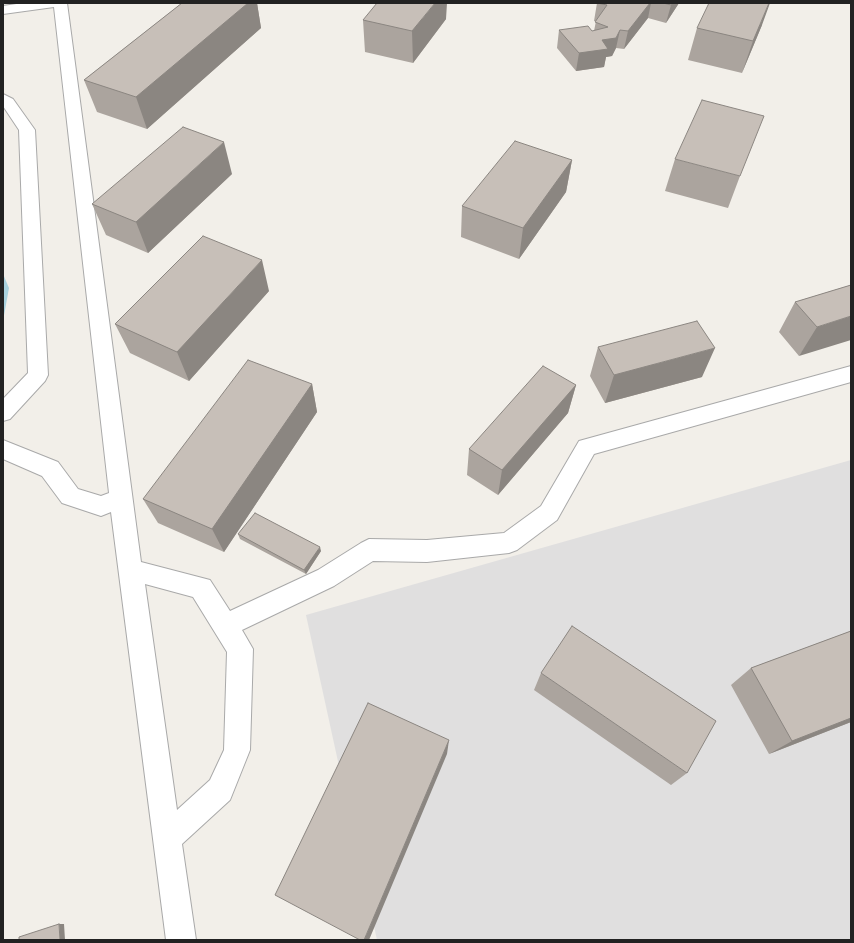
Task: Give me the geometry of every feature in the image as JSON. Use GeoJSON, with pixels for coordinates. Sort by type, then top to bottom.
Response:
{"type":"FeatureCollection","features":[{"type":"Feature","properties":{"kind":"street"},"geometry":{"type":"LineString","coordinates":[[3,10],[53,3]]}},
{"type":"Feature","properties":{"kind":"street"},"geometry":{"type":"LineString","coordinates":[[60,3],[121,499],[181,940]]}},
{"type":"Feature","properties":{"kind":"street"},"geometry":{"type":"LineString","coordinates":[[3,99],[8,102],[27,130],[38,375],[3,413]]}},
{"type":"Feature","properties":{"kind":"street"},"geometry":{"type":"LineString","coordinates":[[225,626],[326,578],[369,550],[427,551],[509,543],[549,513],[587,447],[851,374]]}},
{"type":"Feature","properties":{"kind":"street"},"geometry":{"type":"LineString","coordinates":[[3,449],[50,469],[70,496],[101,506],[121,499]]}},
{"type":"Feature","properties":{"kind":"street"},"geometry":{"type":"LineString","coordinates":[[131,570],[201,588],[240,649],[237,750],[220,790],[167,839]]}},
{"type":"Feature","properties":{"kind":"shaded area"},"geometry":{"type":"Polygon","coordinates":[[[851,460],[851,940],[377,940],[306,615],[851,460]]]}},
{"type":"Feature","properties":{"kind":"water"},"geometry":{"type":"Polygon","coordinates":[[[3,274],[9,288],[3,321],[3,274]]]}},
{"type":"Feature","properties":{"kind":"building"},"geometry":{"type":"Polygon","coordinates":[[[182,3],[248,3],[136,97],[84,80],[182,3]]]}},
{"type":"Feature","properties":{"kind":"building"},"geometry":{"type":"Polygon","coordinates":[[[377,3],[435,3],[412,31],[363,20],[377,3]]]}},
{"type":"Feature","properties":{"kind":"building"},"geometry":{"type":"Polygon","coordinates":[[[597,3],[650,3],[628,31],[620,30],[616,38],[602,40],[608,49],[579,53],[559,30],[588,26],[592,31],[608,27],[595,22],[607,5],[597,3]]]}},
{"type":"Feature","properties":{"kind":"building"},"geometry":{"type":"Polygon","coordinates":[[[709,3],[769,3],[753,41],[697,28],[709,3]]]}},
{"type":"Feature","properties":{"kind":"building"},"geometry":{"type":"Polygon","coordinates":[[[702,100],[764,116],[740,176],[675,159],[702,100]]]}},
{"type":"Feature","properties":{"kind":"building"},"geometry":{"type":"Polygon","coordinates":[[[183,127],[224,142],[136,222],[92,204],[183,127]]]}},
{"type":"Feature","properties":{"kind":"building"},"geometry":{"type":"Polygon","coordinates":[[[515,141],[572,160],[523,228],[462,206],[515,141]]]}},
{"type":"Feature","properties":{"kind":"building"},"geometry":{"type":"Polygon","coordinates":[[[203,236],[262,260],[177,352],[115,324],[203,236]]]}},
{"type":"Feature","properties":{"kind":"building"},"geometry":{"type":"Polygon","coordinates":[[[851,285],[851,316],[817,327],[795,302],[851,285]]]}},
{"type":"Feature","properties":{"kind":"building"},"geometry":{"type":"Polygon","coordinates":[[[697,321],[715,348],[614,375],[598,347],[697,321]]]}},
{"type":"Feature","properties":{"kind":"building"},"geometry":{"type":"Polygon","coordinates":[[[248,360],[312,384],[212,529],[143,499],[248,360]]]}},
{"type":"Feature","properties":{"kind":"building"},"geometry":{"type":"Polygon","coordinates":[[[543,366],[576,385],[502,470],[469,449],[543,366]]]}},
{"type":"Feature","properties":{"kind":"building"},"geometry":{"type":"Polygon","coordinates":[[[255,513],[320,547],[304,570],[238,534],[255,513]]]}},
{"type":"Feature","properties":{"kind":"building"},"geometry":{"type":"Polygon","coordinates":[[[572,626],[716,721],[687,773],[541,673],[572,626]]]}},
{"type":"Feature","properties":{"kind":"building"},"geometry":{"type":"Polygon","coordinates":[[[851,631],[851,718],[792,741],[751,668],[851,631]]]}},
{"type":"Feature","properties":{"kind":"building"},"geometry":{"type":"Polygon","coordinates":[[[368,703],[449,740],[364,940],[360,940],[275,895],[368,703]]]}},
{"type":"Feature","properties":{"kind":"building"},"geometry":{"type":"Polygon","coordinates":[[[59,924],[60,940],[19,940],[19,937],[59,924]]]}}]}
